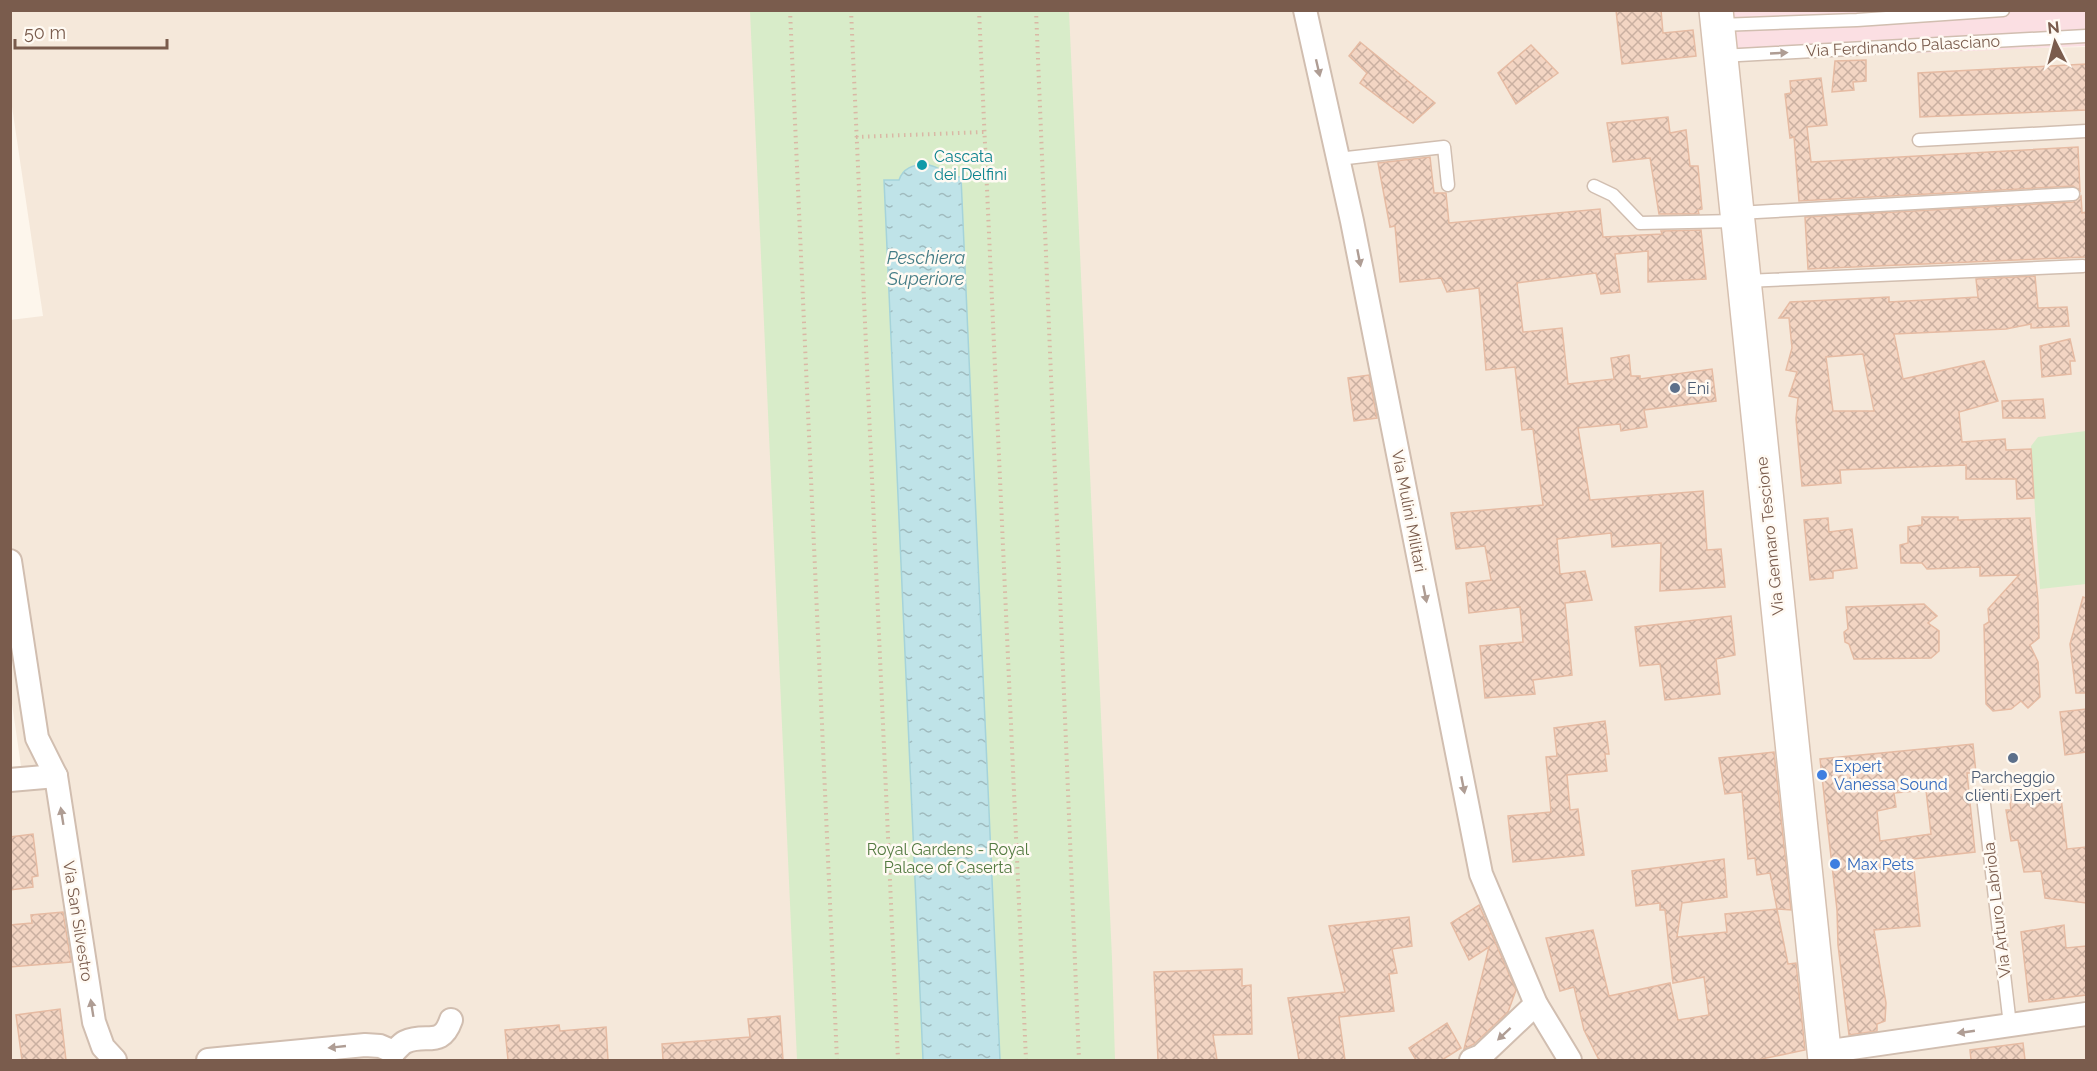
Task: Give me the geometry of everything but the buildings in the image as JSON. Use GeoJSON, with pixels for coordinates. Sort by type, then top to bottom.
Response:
{"type":"FeatureCollection","features":[{"type":"Feature","properties":{"kind":"street","name":"Via Mulini Militari"},"geometry":{"type":"LineString","coordinates":[[1305,10],[1338,159],[1481,874],[1536,1004],[1570,1060]]}},
{"type":"Feature","properties":{"kind":"street","name":"Via Gennaro Tescione"},"geometry":{"type":"LineString","coordinates":[[1718,30],[1820,1058]]}},
{"type":"Feature","properties":{"kind":"street","name":"Via San Silvestro"},"geometry":{"type":"LineString","coordinates":[[10,561],[37,738],[56,776],[94,1022],[103,1047],[115,1060]]}},
{"type":"Feature","properties":{"kind":"street"},"geometry":{"type":"LineString","coordinates":[[10,780],[56,776]]}},
{"type":"Feature","properties":{"kind":"street"},"geometry":{"type":"LineString","coordinates":[[1471,1060],[1481,1056],[1536,1004]]}},
{"type":"Feature","properties":{"kind":"street"},"geometry":{"type":"LineString","coordinates":[[1820,1058],[2086,1014]]}},
{"type":"Feature","properties":{"kind":"street"},"geometry":{"type":"LineString","coordinates":[[208,1060],[364,1045],[380,1046],[395,1056],[406,1042],[440,1037],[447,1031],[451,1020]]}},
{"type":"Feature","properties":{"kind":"lane"},"geometry":{"type":"LineString","coordinates":[[1882,18],[1897,10]]}},
{"type":"Feature","properties":{"kind":"lane","name":"Via Ferdinando Palasciano"},"geometry":{"type":"LineString","coordinates":[[1718,30],[2002,10]]}},
{"type":"Feature","properties":{"kind":"lane","name":"Via Ferdinando Palasciano"},"geometry":{"type":"LineString","coordinates":[[1718,30],[2086,36]]}},
{"type":"Feature","properties":{"kind":"lane"},"geometry":{"type":"LineString","coordinates":[[1919,140],[2086,131]]}},
{"type":"Feature","properties":{"kind":"lane"},"geometry":{"type":"LineString","coordinates":[[1338,159],[1444,147],[1448,185]]}},
{"type":"Feature","properties":{"kind":"lane"},"geometry":{"type":"LineString","coordinates":[[1594,186],[1613,195],[1640,223],[2073,194]]}},
{"type":"Feature","properties":{"kind":"lane"},"geometry":{"type":"LineString","coordinates":[[1744,281],[2083,266]]}},
{"type":"Feature","properties":{"kind":"lane","name":"Via Arturo Labriola"},"geometry":{"type":"LineString","coordinates":[[1983,796],[2010,1025]]}},
{"type":"Feature","properties":{"kind":"path"},"geometry":{"type":"LineString","coordinates":[[790,10],[837,1060]]}},
{"type":"Feature","properties":{"kind":"path"},"geometry":{"type":"LineString","coordinates":[[851,10],[898,1060]]}},
{"type":"Feature","properties":{"kind":"path"},"geometry":{"type":"LineString","coordinates":[[979,10],[1026,1060]]}},
{"type":"Feature","properties":{"kind":"path"},"geometry":{"type":"LineString","coordinates":[[1036,10],[1079,1060]]}},
{"type":"Feature","properties":{"kind":"path"},"geometry":{"type":"LineString","coordinates":[[856,137],[984,132]]}},
{"type":"Feature","properties":{"kind":"shaded area"},"geometry":{"type":"Polygon","coordinates":[[[1716,10],[1721,56],[2086,47],[2086,1060],[11,1060],[10,767],[21,766],[10,690],[10,320],[43,316],[11,100],[11,11],[1716,10]]]}},
{"type":"Feature","properties":{"kind":"shaded area"},"geometry":{"type":"Polygon","coordinates":[[[1731,11],[2086,11],[2086,46],[1736,61],[1731,11]]]}},
{"type":"Feature","properties":{"kind":"green space","name":"Royal Gardens - Royal Palace of Caserta"},"geometry":{"type":"Polygon","coordinates":[[[750,11],[1069,11],[1115,1060],[797,1060],[750,11]]]}},
{"type":"Feature","properties":{"kind":"green space"},"geometry":{"type":"Polygon","coordinates":[[[2086,431],[2086,584],[2040,589],[2031,446],[2038,437],[2086,431]]]}},
{"type":"Feature","properties":{"kind":"water","name":"Peschiera Superiore"},"geometry":{"type":"Polygon","coordinates":[[[925,164],[940,169],[945,177],[961,177],[1000,1060],[923,1060],[884,180],[899,180],[909,168],[925,164]]]}},
{"type":"Feature","properties":{"kind":"place","name":"Cascata dei Delfini"},"geometry":{"type":"Point","coordinates":[922,165]}},
{"type":"Feature","properties":{"kind":"place","name":"Eni"},"geometry":{"type":"Point","coordinates":[1675,388]}},
{"type":"Feature","properties":{"kind":"place","name":"Parcheggio clienti Expert"},"geometry":{"type":"Point","coordinates":[2013,758]}},
{"type":"Feature","properties":{"kind":"place","name":"Expert Vanessa Sound"},"geometry":{"type":"Point","coordinates":[1822,775]}},
{"type":"Feature","properties":{"kind":"place","name":"Max Pets"},"geometry":{"type":"Point","coordinates":[1835,864]}}]}
